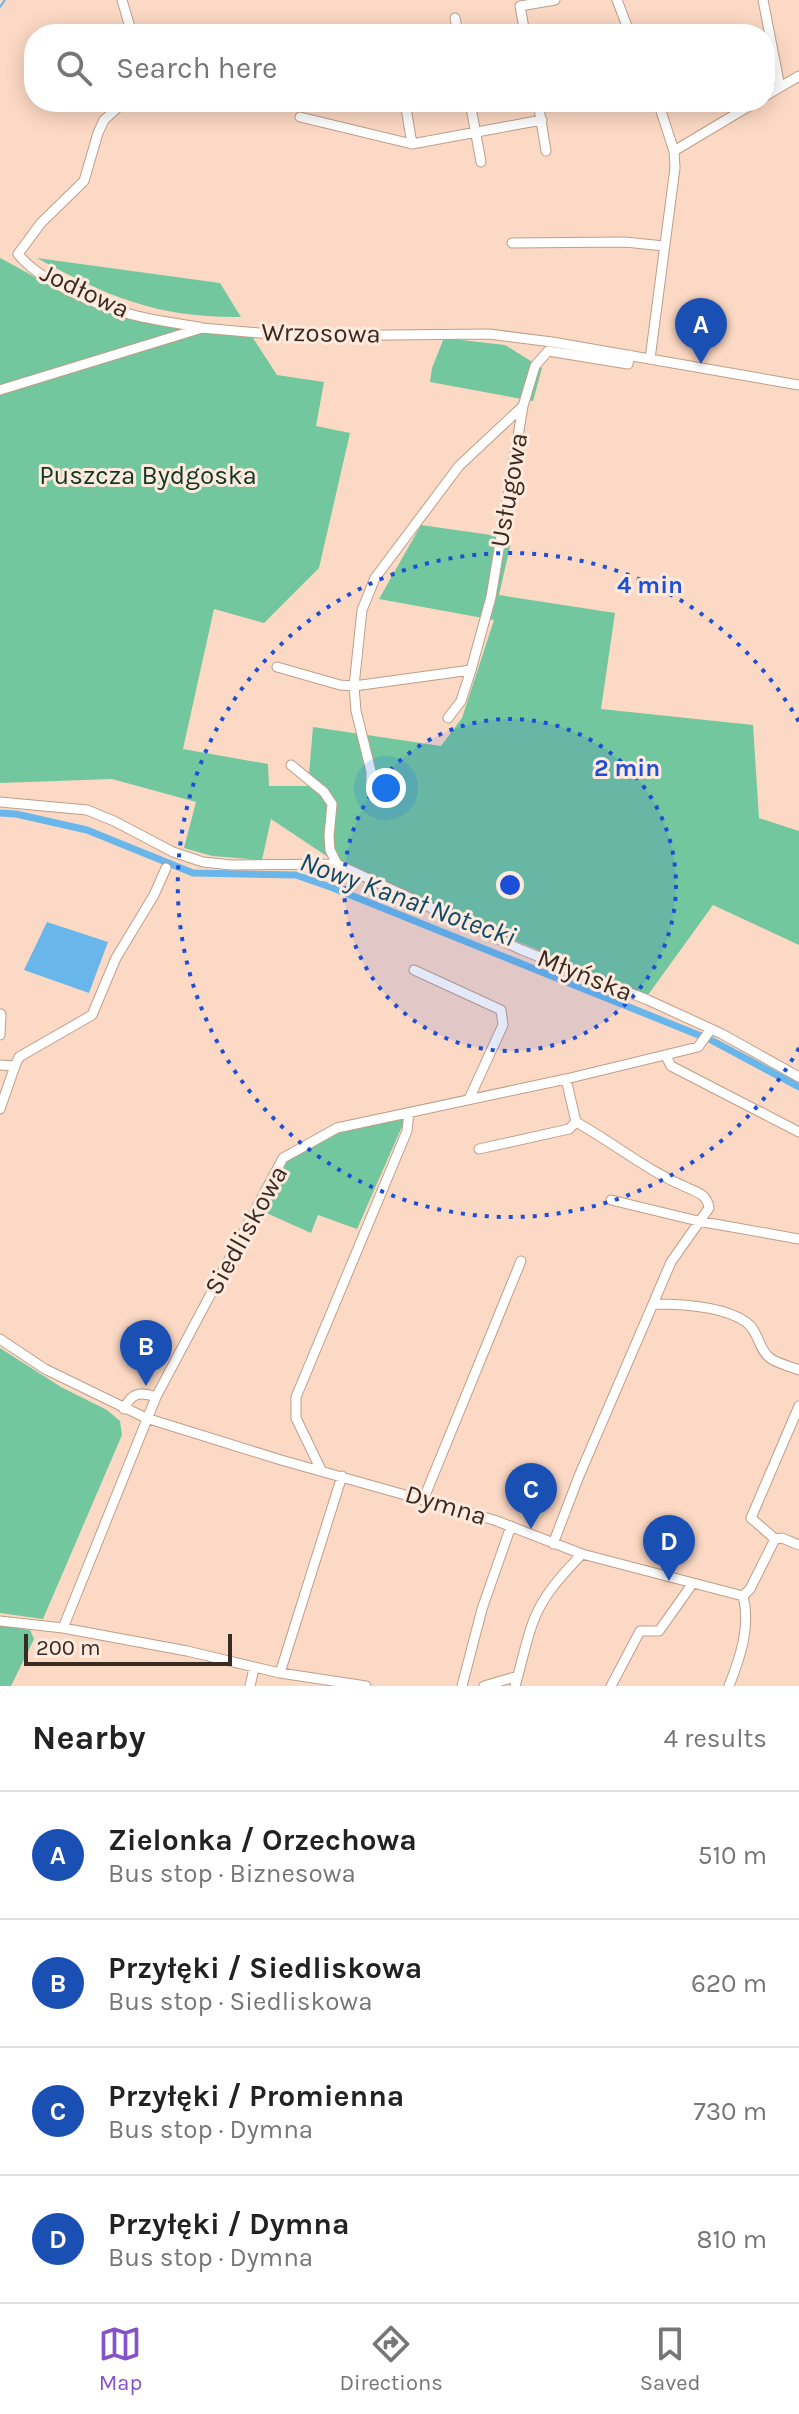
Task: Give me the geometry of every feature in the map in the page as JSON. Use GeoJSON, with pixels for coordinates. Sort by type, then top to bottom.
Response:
{"type":"FeatureCollection","features":[{"type":"Feature","properties":{"kind":"street"},"geometry":{"type":"LineString","coordinates":[[122,0],[129,24]]}},
{"type":"Feature","properties":{"kind":"street"},"geometry":{"type":"LineString","coordinates":[[523,24],[520,6],[555,0]]}},
{"type":"Feature","properties":{"kind":"street"},"geometry":{"type":"LineString","coordinates":[[617,0],[626,24]]}},
{"type":"Feature","properties":{"kind":"street"},"geometry":{"type":"LineString","coordinates":[[763,0],[768,24]]}},
{"type":"Feature","properties":{"kind":"street"},"geometry":{"type":"LineString","coordinates":[[455,18],[456,24]]}},
{"type":"Feature","properties":{"kind":"street"},"geometry":{"type":"LineString","coordinates":[[775,61],[780,87]]}},
{"type":"Feature","properties":{"kind":"street"},"geometry":{"type":"LineString","coordinates":[[775,90],[799,76]]}},
{"type":"Feature","properties":{"kind":"street","name":"Jodłowa"},"geometry":{"type":"LineString","coordinates":[[113,112],[104,120],[98,133],[84,181],[41,223],[18,254],[25,263],[44,275],[125,313],[202,328]]}},
{"type":"Feature","properties":{"kind":"street"},"geometry":{"type":"LineString","coordinates":[[407,112],[412,144]]}},
{"type":"Feature","properties":{"kind":"street"},"geometry":{"type":"LineString","coordinates":[[472,112],[481,162]]}},
{"type":"Feature","properties":{"kind":"street"},"geometry":{"type":"LineString","coordinates":[[540,112],[546,151]]}},
{"type":"Feature","properties":{"kind":"street"},"geometry":{"type":"LineString","coordinates":[[650,359],[674,151],[661,112]]}},
{"type":"Feature","properties":{"kind":"street"},"geometry":{"type":"LineString","coordinates":[[674,151],[739,112]]}},
{"type":"Feature","properties":{"kind":"street"},"geometry":{"type":"LineString","coordinates":[[300,117],[412,144],[542,120]]}},
{"type":"Feature","properties":{"kind":"street"},"geometry":{"type":"LineString","coordinates":[[512,243],[625,242],[664,246]]}},
{"type":"Feature","properties":{"kind":"street","name":"Wrzosowa"},"geometry":{"type":"LineString","coordinates":[[0,390],[202,328],[294,336],[489,334],[799,385]]}},
{"type":"Feature","properties":{"kind":"street","name":"Usługowa"},"geometry":{"type":"LineString","coordinates":[[448,718],[461,701],[491,597],[523,406],[535,366],[548,351],[628,364],[630,355]]}},
{"type":"Feature","properties":{"kind":"street"},"geometry":{"type":"LineString","coordinates":[[371,791],[371,771],[356,711],[354,686],[362,610],[375,578],[459,466],[523,406]]}},
{"type":"Feature","properties":{"kind":"street"},"geometry":{"type":"LineString","coordinates":[[277,667],[354,686],[471,670]]}},
{"type":"Feature","properties":{"kind":"street"},"geometry":{"type":"LineString","coordinates":[[291,765],[324,792],[332,804],[330,850],[337,864]]}},
{"type":"Feature","properties":{"kind":"street","name":"Młyńska"},"geometry":{"type":"LineString","coordinates":[[0,802],[87,810],[173,852],[203,862],[231,865],[337,864],[522,950],[648,1000],[711,1029],[799,1077]]}},
{"type":"Feature","properties":{"kind":"street"},"geometry":{"type":"LineString","coordinates":[[0,1109],[19,1057],[92,1015],[116,958],[154,895],[166,868]]}},
{"type":"Feature","properties":{"kind":"street"},"geometry":{"type":"LineString","coordinates":[[414,970],[501,1010],[503,1025],[469,1099]]}},
{"type":"Feature","properties":{"kind":"street"},"geometry":{"type":"LineString","coordinates":[[0,1035],[1,1014]]}},
{"type":"Feature","properties":{"kind":"street","name":"Siedliskowa"},"geometry":{"type":"LineString","coordinates":[[63,1628],[146,1418],[283,1158],[337,1128],[698,1047],[711,1029]]}},
{"type":"Feature","properties":{"kind":"street"},"geometry":{"type":"LineString","coordinates":[[666,1056],[671,1066],[799,1132]]}},
{"type":"Feature","properties":{"kind":"street"},"geometry":{"type":"LineString","coordinates":[[0,1065],[14,1068]]}},
{"type":"Feature","properties":{"kind":"street"},"geometry":{"type":"LineString","coordinates":[[553,1544],[671,1262],[698,1221],[707,1214],[708,1202],[700,1193],[657,1174],[576,1122],[566,1079]]}},
{"type":"Feature","properties":{"kind":"street"},"geometry":{"type":"LineString","coordinates":[[321,1470],[296,1418],[296,1397],[407,1131],[409,1113]]}},
{"type":"Feature","properties":{"kind":"street"},"geometry":{"type":"LineString","coordinates":[[479,1149],[569,1129],[576,1122]]}},
{"type":"Feature","properties":{"kind":"street"},"geometry":{"type":"LineString","coordinates":[[611,1200],[698,1221],[799,1239]]}},
{"type":"Feature","properties":{"kind":"street"},"geometry":{"type":"LineString","coordinates":[[424,1498],[521,1261]]}},
{"type":"Feature","properties":{"kind":"street"},"geometry":{"type":"LineString","coordinates":[[655,1304],[685,1304],[747,1322],[757,1333],[769,1358],[799,1370]]}},
{"type":"Feature","properties":{"kind":"street","name":"Dymna"},"geometry":{"type":"LineString","coordinates":[[0,1339],[45,1369],[146,1418],[424,1498],[511,1526],[582,1554],[743,1596]]}},
{"type":"Feature","properties":{"kind":"street"},"geometry":{"type":"LineString","coordinates":[[124,1409],[136,1394],[156,1397]]}},
{"type":"Feature","properties":{"kind":"street"},"geometry":{"type":"LineString","coordinates":[[798,1541],[775,1539],[751,1518],[799,1406]]}},
{"type":"Feature","properties":{"kind":"street"},"geometry":{"type":"LineString","coordinates":[[280,1673],[342,1476]]}},
{"type":"Feature","properties":{"kind":"street"},"geometry":{"type":"LineString","coordinates":[[462,1686],[482,1609],[511,1526]]}},
{"type":"Feature","properties":{"kind":"street"},"geometry":{"type":"LineString","coordinates":[[729,1686],[746,1621],[743,1596],[750,1589],[775,1539]]}},
{"type":"Feature","properties":{"kind":"street"},"geometry":{"type":"LineString","coordinates":[[484,1686],[517,1681],[532,1623],[544,1599],[582,1554]]}},
{"type":"Feature","properties":{"kind":"street"},"geometry":{"type":"LineString","coordinates":[[611,1686],[640,1631],[659,1631],[693,1583]]}},
{"type":"Feature","properties":{"kind":"street"},"geometry":{"type":"LineString","coordinates":[[0,1621],[63,1628],[187,1651],[280,1673],[366,1686]]}},
{"type":"Feature","properties":{"kind":"street"},"geometry":{"type":"LineString","coordinates":[[250,1686],[254,1668]]}},
{"type":"Feature","properties":{"kind":"green space","name":"Puszcza Bydgoska"},"geometry":{"type":"Polygon","coordinates":[[[0,258],[66,293],[117,315],[178,328],[251,335],[277,375],[324,382],[316,426],[350,433],[319,568],[264,623],[214,609],[183,749],[268,764],[269,786],[308,786],[313,727],[441,746],[462,718],[494,620],[379,599],[421,525],[512,538],[499,595],[615,613],[601,709],[753,725],[759,818],[799,831],[799,945],[713,905],[648,995],[355,875],[271,819],[262,860],[212,856],[184,848],[196,802],[112,779],[0,783],[0,258]]]}},
{"type":"Feature","properties":{"kind":"green space"},"geometry":{"type":"Polygon","coordinates":[[[37,258],[220,283],[241,317],[184,314],[134,302],[87,284],[37,258]]]}},
{"type":"Feature","properties":{"kind":"green space"},"geometry":{"type":"Polygon","coordinates":[[[444,338],[505,345],[542,368],[533,401],[430,382],[444,338]]]}},
{"type":"Feature","properties":{"kind":"green space"},"geometry":{"type":"Polygon","coordinates":[[[402,1118],[404,1122],[357,1229],[318,1215],[311,1233],[262,1211],[286,1162],[337,1132],[402,1118]]]}},
{"type":"Feature","properties":{"kind":"green space"},"geometry":{"type":"Polygon","coordinates":[[[0,1348],[61,1387],[107,1410],[120,1421],[122,1435],[43,1619],[0,1613],[0,1348]]]}},
{"type":"Feature","properties":{"kind":"green space"},"geometry":{"type":"Polygon","coordinates":[[[0,1625],[30,1630],[34,1639],[11,1686],[0,1686],[0,1625]]]}},
{"type":"Feature","properties":{"kind":"water"},"geometry":{"type":"Polygon","coordinates":[[[47,922],[108,942],[89,993],[24,970],[47,922]]]}},
{"type":"Feature","properties":{"kind":"waterway"},"geometry":{"type":"LineString","coordinates":[[0,7],[5,0]]}},
{"type":"Feature","properties":{"kind":"waterway","name":"Nowy Kanał Notecki"},"geometry":{"type":"LineString","coordinates":[[0,813],[87,830],[193,873],[296,875],[701,1036]]}},
{"type":"Feature","properties":{"kind":"waterway","name":"Nowy Kanał Notecki"},"geometry":{"type":"LineString","coordinates":[[711,1040],[799,1087]]}},
{"type":"Feature","properties":{"kind":"place","name":"Zielonka / Orzechowa"},"geometry":{"type":"Point","coordinates":[701,364]}},
{"type":"Feature","properties":{"kind":"place","name":"Przyłęki / Siedliskowa"},"geometry":{"type":"Point","coordinates":[146,1386]}},
{"type":"Feature","properties":{"kind":"place","name":"Przyłęki / Promienna"},"geometry":{"type":"Point","coordinates":[531,1529]}},
{"type":"Feature","properties":{"kind":"place","name":"Przyłęki / Dymna"},"geometry":{"type":"Point","coordinates":[669,1581]}}]}
